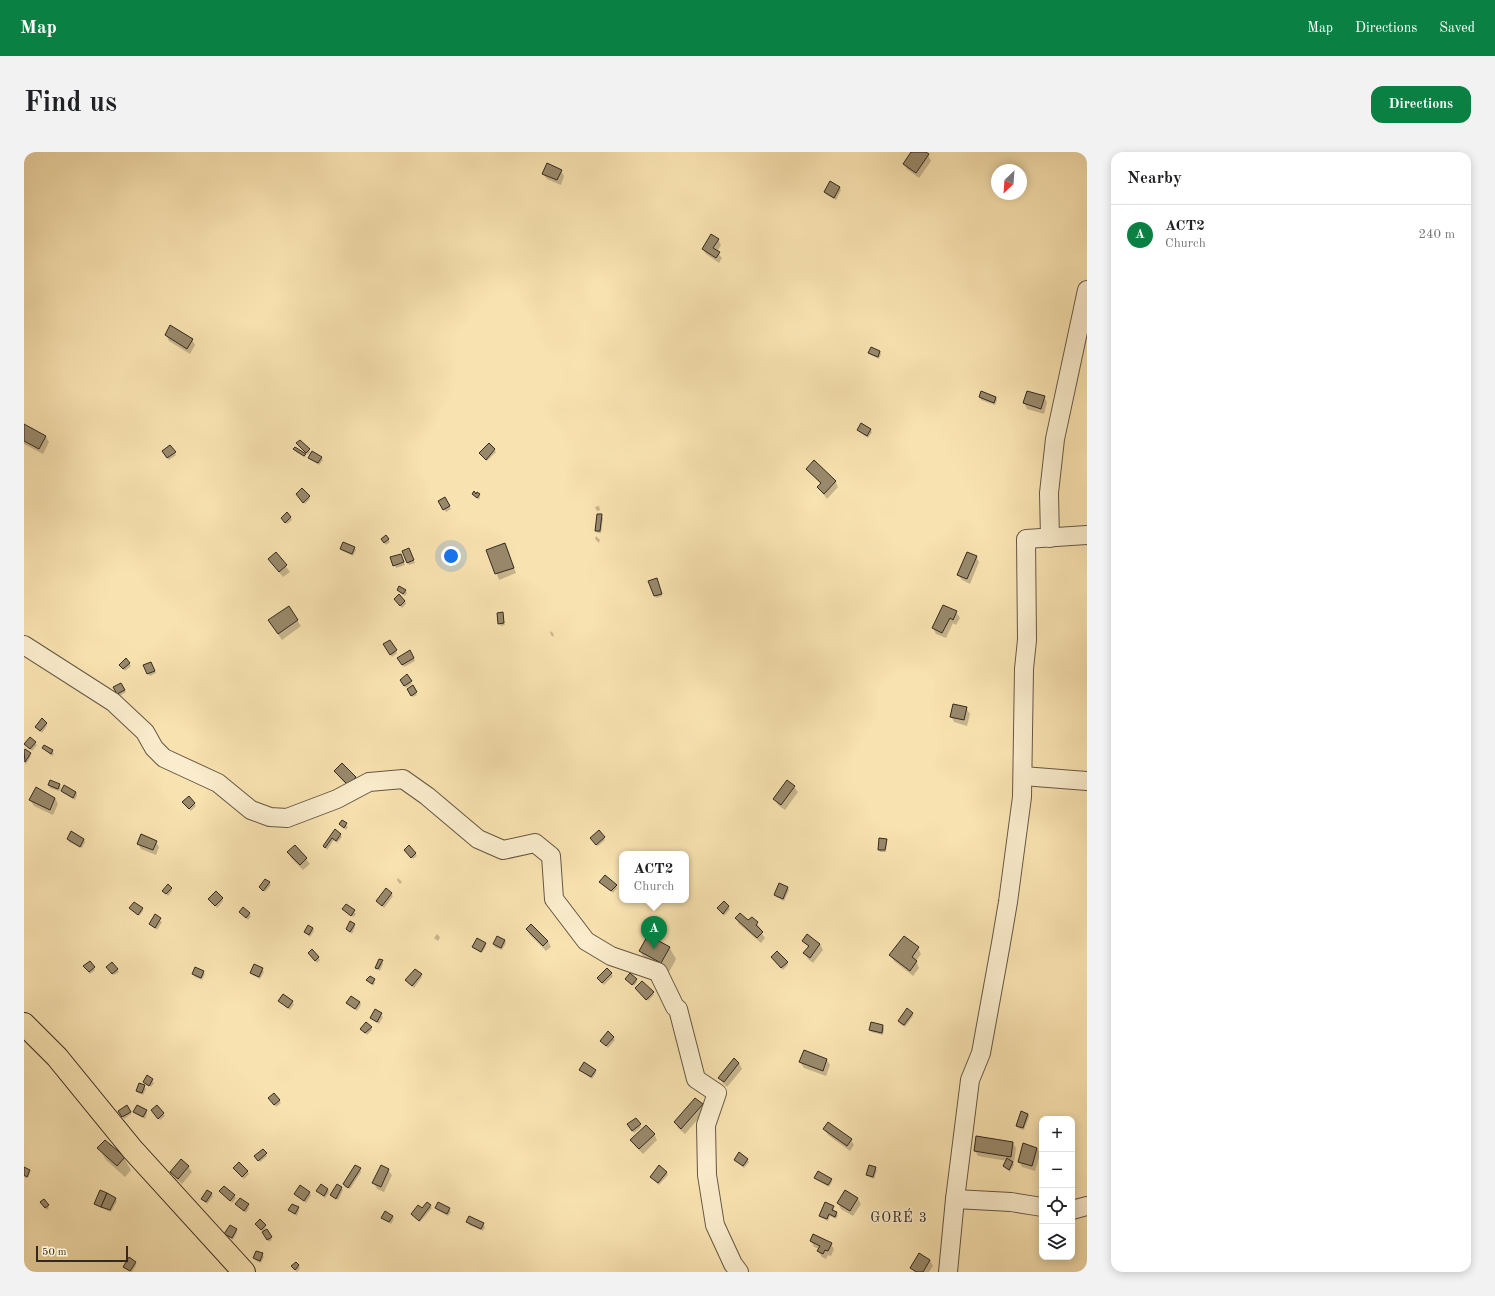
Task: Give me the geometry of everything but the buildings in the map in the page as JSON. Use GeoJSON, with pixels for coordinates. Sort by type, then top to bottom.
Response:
{"type":"FeatureCollection","features":[{"type":"Feature","properties":{"kind":"main road"},"geometry":{"type":"LineString","coordinates":[[24,1024],[57,1057],[132,1149],[244,1272]]}},
{"type":"Feature","properties":{"kind":"street"},"geometry":{"type":"LineString","coordinates":[[1050,538],[1049,493],[1055,439],[1087,290]]}},
{"type":"Feature","properties":{"kind":"street"},"geometry":{"type":"LineString","coordinates":[[948,1272],[955,1199],[970,1080],[981,1053],[1008,902],[1022,797],[1024,669],[1027,640],[1026,539],[1087,535]]}},
{"type":"Feature","properties":{"kind":"street"},"geometry":{"type":"LineString","coordinates":[[24,646],[114,702],[145,732],[154,748],[164,758],[218,783],[251,810],[270,817],[286,818],[337,799],[369,782],[403,779],[427,796],[478,839],[503,850],[535,843],[551,856],[554,899],[586,941],[611,956],[658,972],[675,1007],[678,1009],[696,1079],[717,1093],[706,1125],[707,1174],[715,1225],[733,1264],[739,1272]]}},
{"type":"Feature","properties":{"kind":"street"},"geometry":{"type":"LineString","coordinates":[[1023,776],[1087,781]]}},
{"type":"Feature","properties":{"kind":"street"},"geometry":{"type":"LineString","coordinates":[[955,1199],[1012,1202],[1039,1206]]}},
{"type":"Feature","properties":{"kind":"street"},"geometry":{"type":"LineString","coordinates":[[1075,1209],[1087,1206]]}},
{"type":"Feature","properties":{"kind":"place","name":"ACT2"},"geometry":{"type":"Point","coordinates":[654,949]}},
{"type":"Feature","properties":{"kind":"district","name":"GORÉ 3"},"geometry":{"type":"Point","coordinates":[899,1218]}}]}
